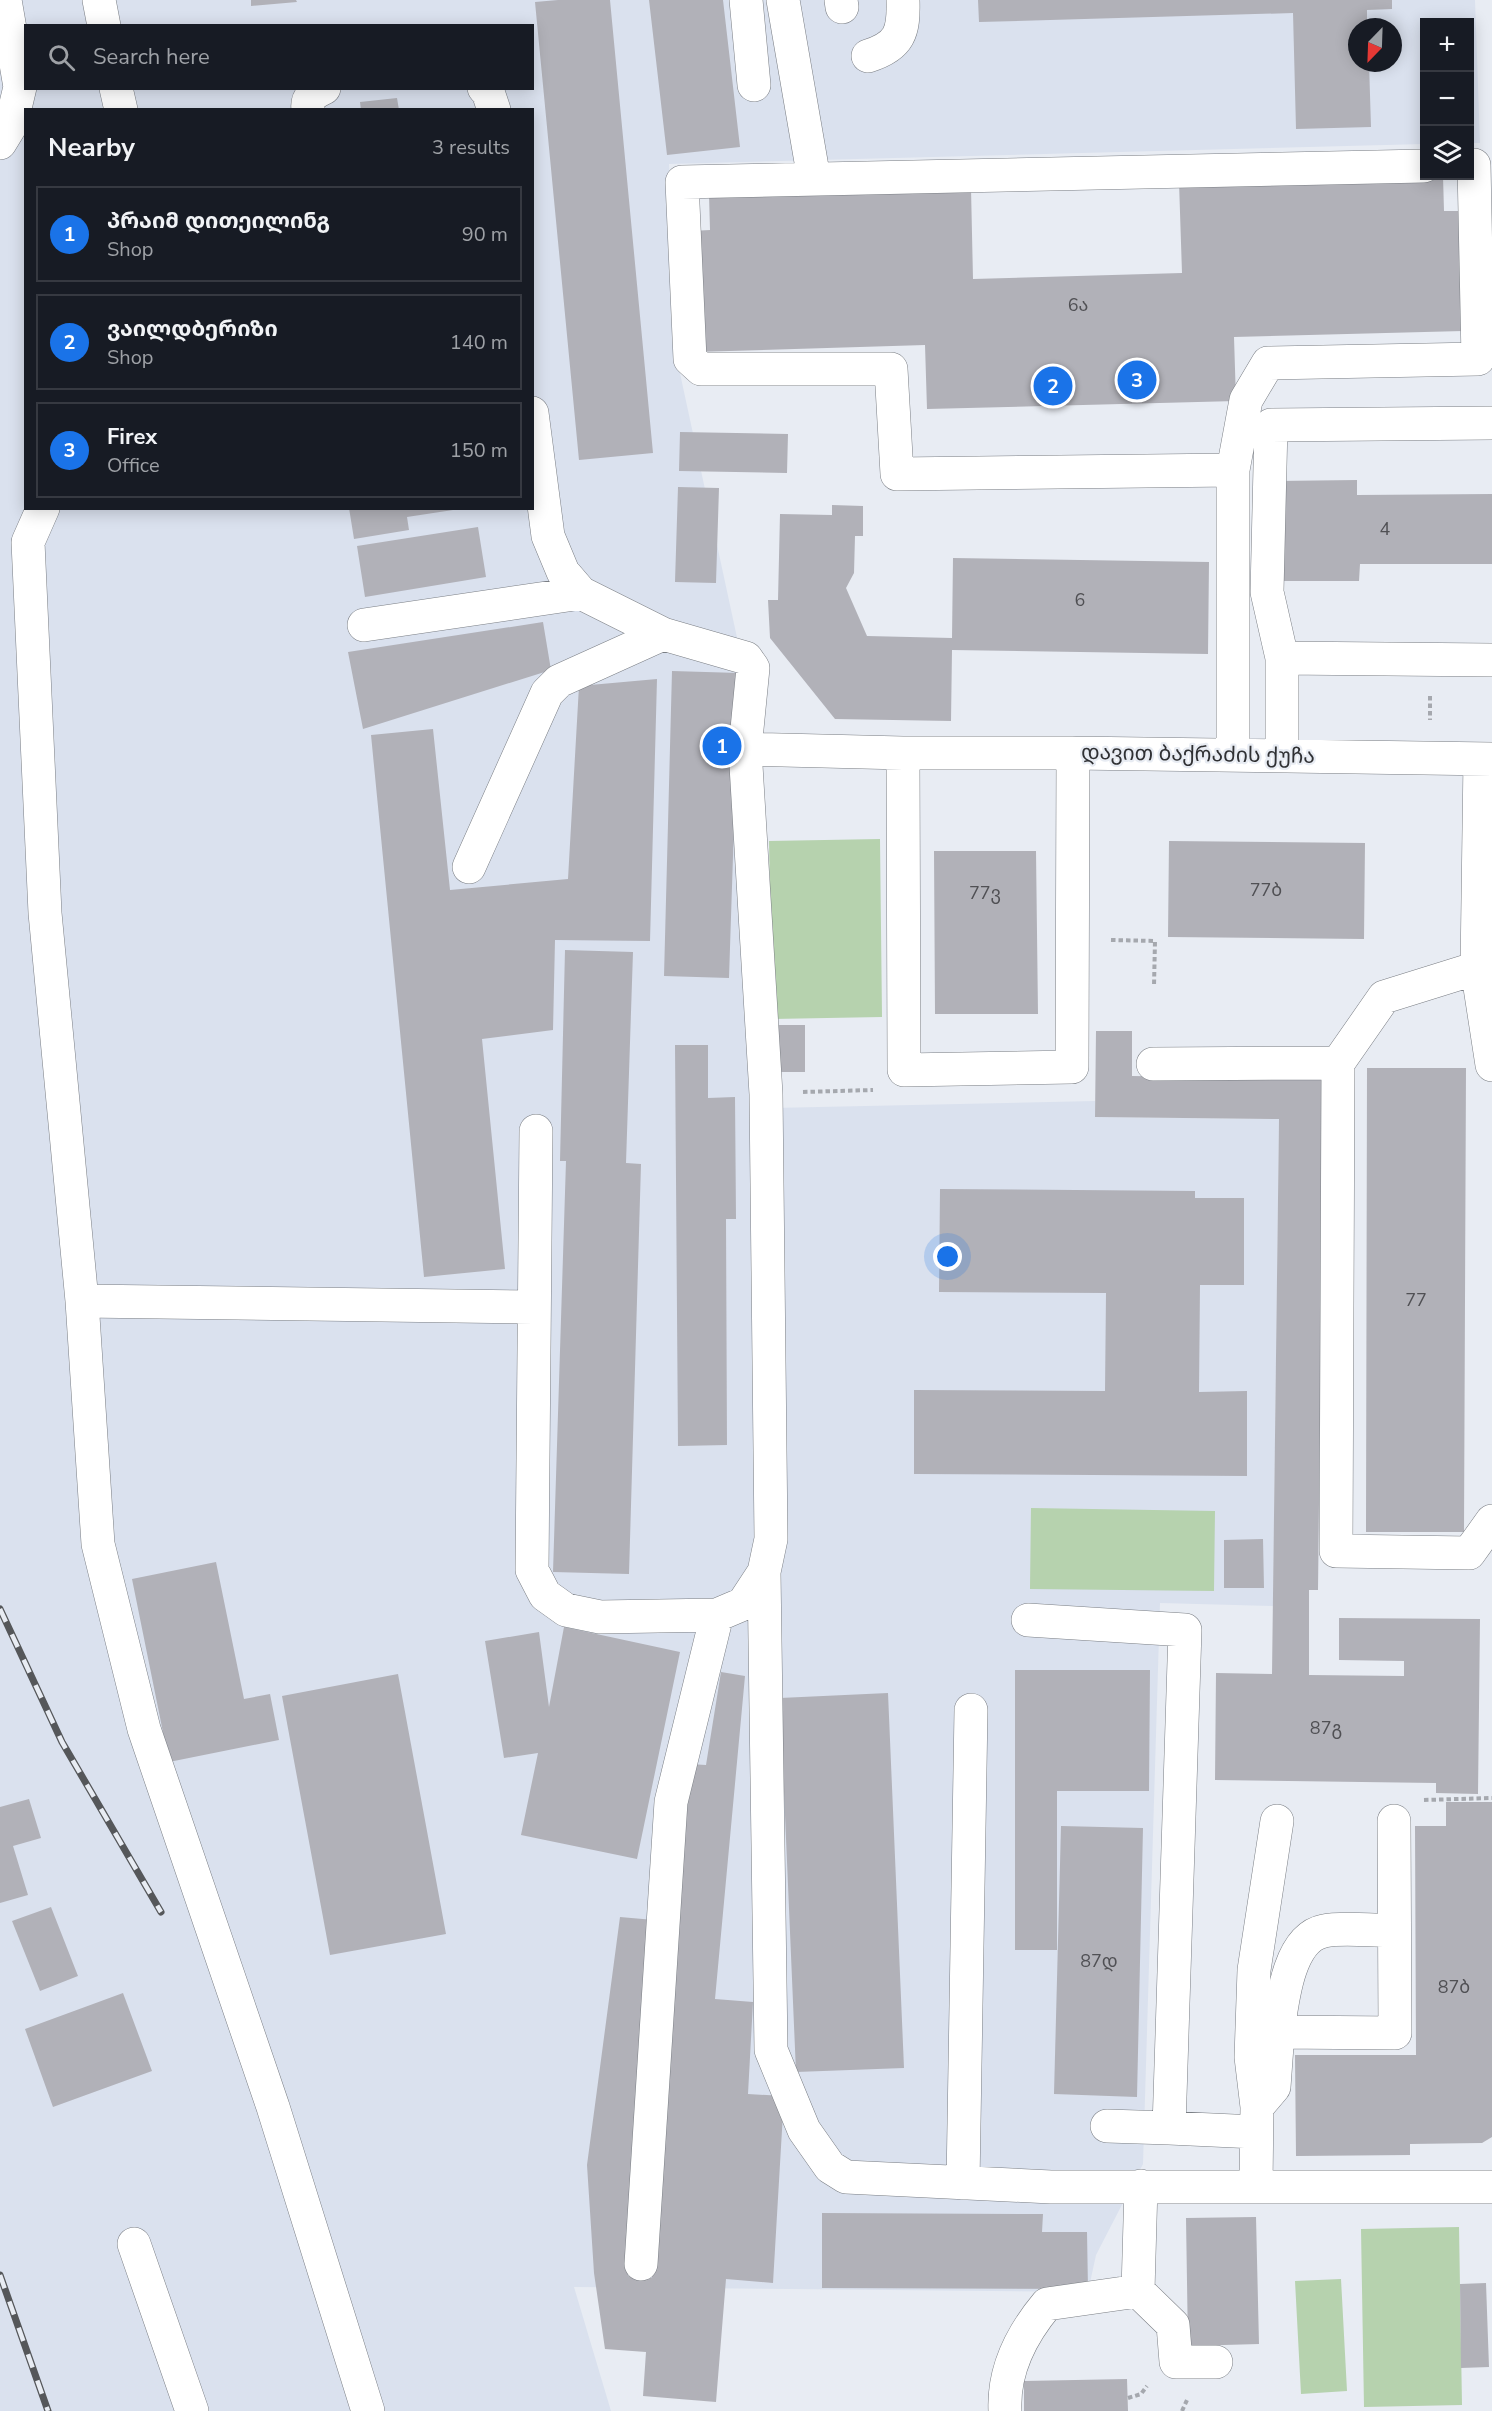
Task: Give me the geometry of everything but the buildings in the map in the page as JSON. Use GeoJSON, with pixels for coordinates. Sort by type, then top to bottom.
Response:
{"type":"FeatureCollection","features":[{"type":"Feature","properties":{"kind":"lane"},"geometry":{"type":"LineString","coordinates":[[0,143],[11,125],[20,87],[5,0]]}},
{"type":"Feature","properties":{"kind":"lane"},"geometry":{"type":"LineString","coordinates":[[99,0],[104,24]]}},
{"type":"Feature","properties":{"kind":"lane"},"geometry":{"type":"LineString","coordinates":[[746,0],[754,85]]}},
{"type":"Feature","properties":{"kind":"lane"},"geometry":{"type":"LineString","coordinates":[[783,0],[814,179]]}},
{"type":"Feature","properties":{"kind":"lane"},"geometry":{"type":"LineString","coordinates":[[868,56],[882,51],[899,36],[904,20],[903,0]]}},
{"type":"Feature","properties":{"kind":"lane"},"geometry":{"type":"LineString","coordinates":[[116,90],[121,108]]}},
{"type":"Feature","properties":{"kind":"lane"},"geometry":{"type":"LineString","coordinates":[[308,108],[307,103],[313,94],[320,90]]}},
{"type":"Feature","properties":{"kind":"lane"},"geometry":{"type":"LineString","coordinates":[[486,90],[493,108]]}},
{"type":"Feature","properties":{"kind":"lane"},"geometry":{"type":"LineString","coordinates":[[1233,754],[1233,470],[1246,400],[1268,363],[1478,359],[1474,165]]}},
{"type":"Feature","properties":{"kind":"lane"},"geometry":{"type":"LineString","coordinates":[[1233,470],[897,474],[891,369],[701,369],[690,359],[682,182],[1420,166]]}},
{"type":"Feature","properties":{"kind":"lane"},"geometry":{"type":"LineString","coordinates":[[1282,755],[1282,658],[1267,592],[1271,425],[1492,423]]}},
{"type":"Feature","properties":{"kind":"lane"},"geometry":{"type":"LineString","coordinates":[[534,428],[548,536],[563,572],[581,593],[663,634],[746,658],[753,668],[745,749],[766,1094],[771,1539],[764,1572],[771,2050],[804,2130],[830,2167],[846,2177],[1051,2187],[1256,2185],[1492,2187]]}},
{"type":"Feature","properties":{"kind":"lane"},"geometry":{"type":"LineString","coordinates":[[42,510],[28,542],[45,913],[82,1301],[98,1544],[144,1729],[273,2107],[368,2411]]}},
{"type":"Feature","properties":{"kind":"lane"},"geometry":{"type":"LineString","coordinates":[[364,626],[581,593]]}},
{"type":"Feature","properties":{"kind":"lane"},"geometry":{"type":"LineString","coordinates":[[469,867],[547,693],[560,681],[663,634]]}},
{"type":"Feature","properties":{"kind":"lane"},"geometry":{"type":"LineString","coordinates":[[1282,658],[1492,660]]}},
{"type":"Feature","properties":{"kind":"lane","name":"დავით ბაქრაძის ქუჩა"},"geometry":{"type":"LineString","coordinates":[[745,749],[903,753],[1233,754],[1486,759]]}},
{"type":"Feature","properties":{"kind":"lane"},"geometry":{"type":"LineString","coordinates":[[903,753],[904,1070],[1072,1067],[1073,753]]}},
{"type":"Feature","properties":{"kind":"lane"},"geometry":{"type":"LineString","coordinates":[[1486,759],[1477,968],[1492,1065]]}},
{"type":"Feature","properties":{"kind":"lane"},"geometry":{"type":"LineString","coordinates":[[1477,968],[1384,997],[1338,1063],[1336,1551],[1469,1553],[1492,1521]]}},
{"type":"Feature","properties":{"kind":"lane"},"geometry":{"type":"LineString","coordinates":[[1153,1064],[1338,1063]]}},
{"type":"Feature","properties":{"kind":"lane"},"geometry":{"type":"LineString","coordinates":[[536,1131],[532,1570],[545,1595],[566,1610],[600,1617],[717,1615],[743,1604],[764,1572]]}},
{"type":"Feature","properties":{"kind":"lane"},"geometry":{"type":"LineString","coordinates":[[82,1301],[534,1307]]}},
{"type":"Feature","properties":{"kind":"lane"},"geometry":{"type":"LineString","coordinates":[[641,2264],[670,1802],[717,1615]]}},
{"type":"Feature","properties":{"kind":"lane"},"geometry":{"type":"LineString","coordinates":[[1028,1620],[1185,1630],[1169,2128]]}},
{"type":"Feature","properties":{"kind":"lane"},"geometry":{"type":"LineString","coordinates":[[963,2183],[970,1710]]}},
{"type":"Feature","properties":{"kind":"lane"},"geometry":{"type":"LineString","coordinates":[[1256,2185],[1257,2120],[1251,2057],[1254,1970],[1277,1821]]}},
{"type":"Feature","properties":{"kind":"lane"},"geometry":{"type":"LineString","coordinates":[[1278,2032],[1395,2033],[1394,1821]]}},
{"type":"Feature","properties":{"kind":"lane"},"geometry":{"type":"LineString","coordinates":[[1257,2120],[1274,2087],[1278,2032],[1284,1994],[1299,1948],[1323,1931],[1394,1930]]}},
{"type":"Feature","properties":{"kind":"lane"},"geometry":{"type":"LineString","coordinates":[[1107,2126],[1169,2128],[1257,2120]]}},
{"type":"Feature","properties":{"kind":"lane"},"geometry":{"type":"LineString","coordinates":[[1141,2186],[1138,2291],[1173,2325],[1176,2362],[1216,2361]]}},
{"type":"Feature","properties":{"kind":"lane"},"geometry":{"type":"LineString","coordinates":[[134,2244],[192,2411]]}},
{"type":"Feature","properties":{"kind":"lane"},"geometry":{"type":"LineString","coordinates":[[1005,2411],[1007,2378],[1017,2350],[1030,2325],[1047,2304],[1138,2291]]}},
{"type":"Feature","properties":{"kind":"path"},"geometry":{"type":"LineString","coordinates":[[1430,696],[1430,720]]}},
{"type":"Feature","properties":{"kind":"path"},"geometry":{"type":"LineString","coordinates":[[1072,940],[1155,941],[1154,986]]}},
{"type":"Feature","properties":{"kind":"path"},"geometry":{"type":"LineString","coordinates":[[766,1094],[886,1089],[904,1070]]}},
{"type":"Feature","properties":{"kind":"path"},"geometry":{"type":"LineString","coordinates":[[1394,1821],[1410,1800],[1492,1798]]}},
{"type":"Feature","properties":{"kind":"shaded area"},"geometry":{"type":"Polygon","coordinates":[[[0,0],[1475,0],[1480,143],[1474,143],[1474,18],[1420,18],[1420,144],[669,164],[678,364],[744,670],[772,1108],[1095,1101],[1095,1117],[1279,1119],[1273,1606],[1160,1603],[1143,2164],[1096,2255],[1088,2292],[574,2287],[611,2411],[0,2411],[0,0]]]}},
{"type":"Feature","properties":{"kind":"green space"},"geometry":{"type":"Polygon","coordinates":[[[880,839],[882,1017],[772,1019],[769,841],[880,839]]]}},
{"type":"Feature","properties":{"kind":"green space"},"geometry":{"type":"Polygon","coordinates":[[[1031,1508],[1215,1511],[1214,1591],[1030,1589],[1031,1508]]]}},
{"type":"Feature","properties":{"kind":"green space"},"geometry":{"type":"Polygon","coordinates":[[[1459,2227],[1462,2405],[1364,2407],[1361,2229],[1459,2227]]]}},
{"type":"Feature","properties":{"kind":"green space"},"geometry":{"type":"Polygon","coordinates":[[[1341,2279],[1347,2391],[1301,2394],[1295,2281],[1341,2279]]]}},
{"type":"Feature","properties":{"kind":"railway"},"geometry":{"type":"LineString","coordinates":[[0,1609],[62,1742],[161,1912]]}},
{"type":"Feature","properties":{"kind":"railway"},"geometry":{"type":"LineString","coordinates":[[0,2275],[48,2411]]}},
{"type":"Feature","properties":{"kind":"place","name":"Firex"},"geometry":{"type":"Point","coordinates":[1137,380]}},
{"type":"Feature","properties":{"kind":"place","name":"ვაილდბერიზი"},"geometry":{"type":"Point","coordinates":[1053,386]}},
{"type":"Feature","properties":{"kind":"place","name":"პრაიმ დითეილინგ"},"geometry":{"type":"Point","coordinates":[722,746]}}]}
